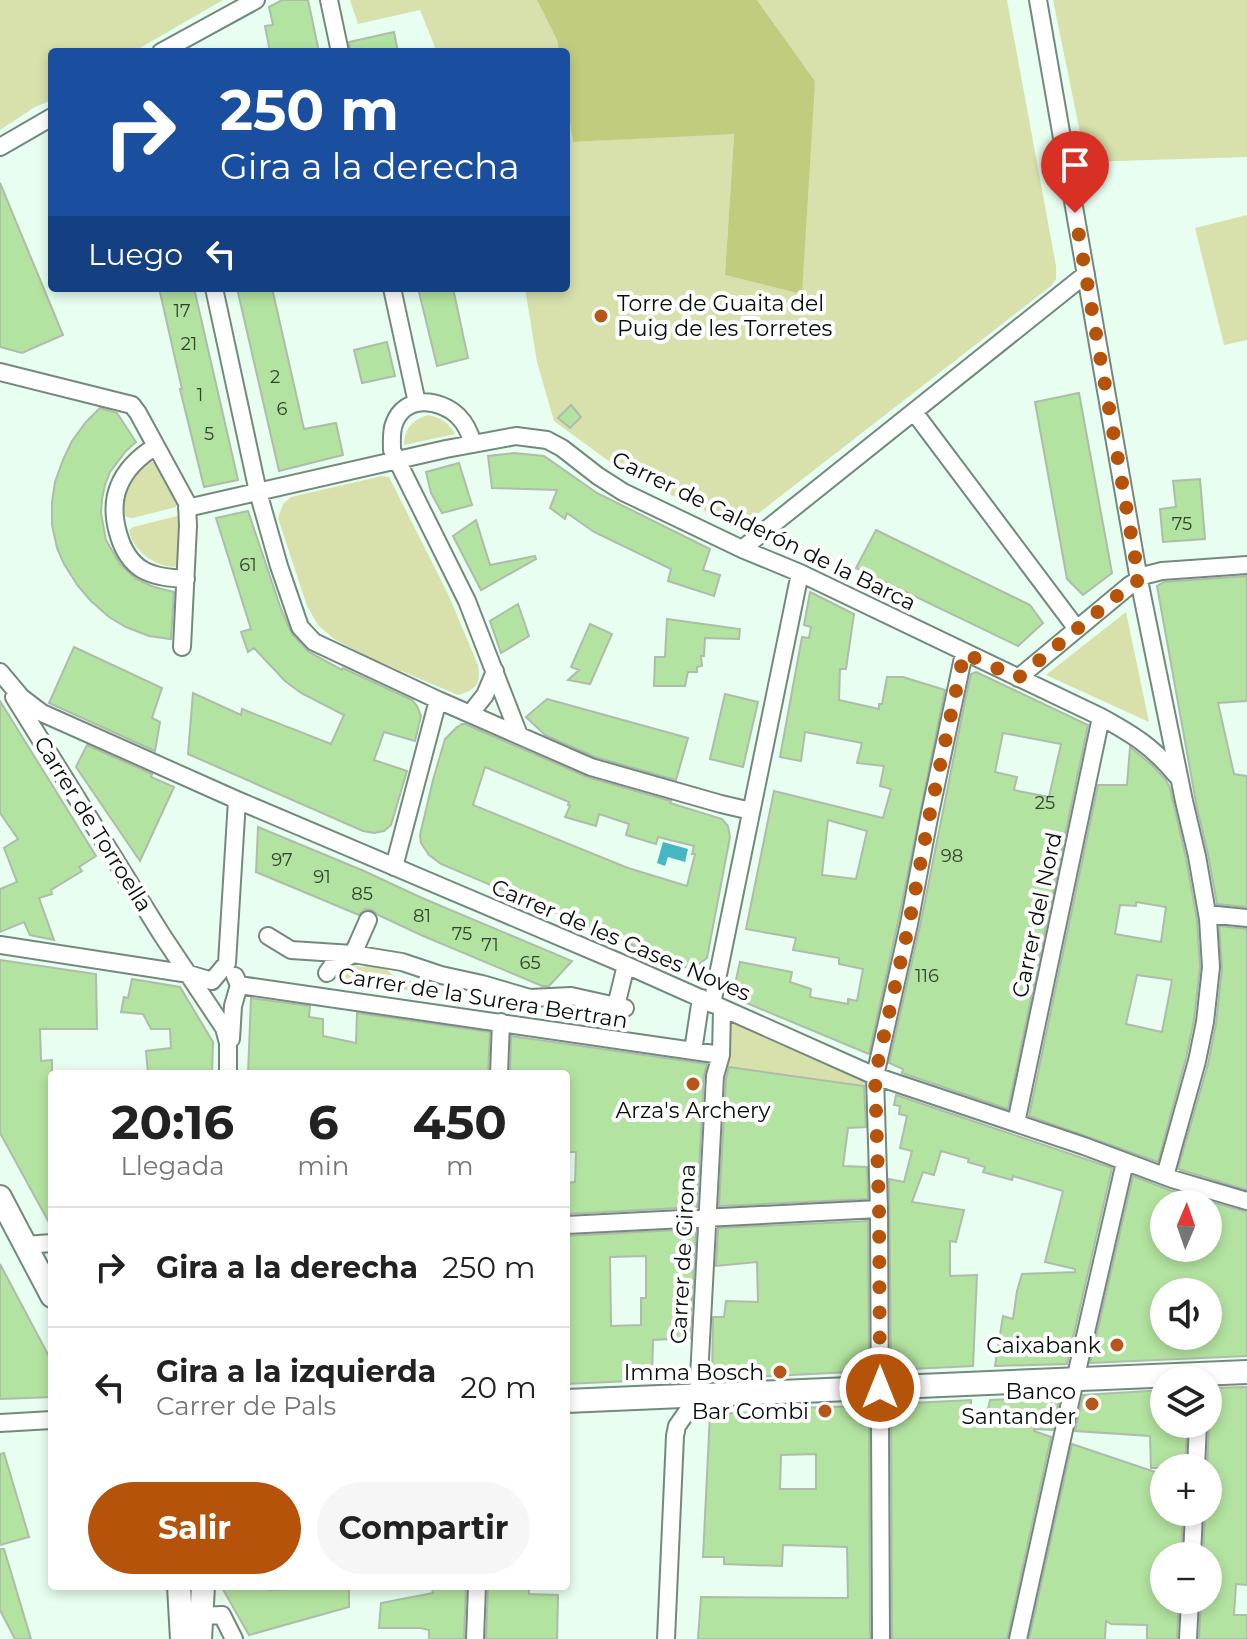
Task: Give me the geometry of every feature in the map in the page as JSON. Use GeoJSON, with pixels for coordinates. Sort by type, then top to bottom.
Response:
{"type":"FeatureCollection","features":[{"type":"Feature","properties":{"kind":"street"},"geometry":{"type":"LineString","coordinates":[[168,48],[256,0]]}},
{"type":"Feature","properties":{"kind":"street"},"geometry":{"type":"LineString","coordinates":[[329,0],[339,48]]}},
{"type":"Feature","properties":{"kind":"street"},"geometry":{"type":"LineString","coordinates":[[1038,0],[1139,580],[1207,914],[1211,967],[1205,1022],[1165,1176]]}},
{"type":"Feature","properties":{"kind":"street"},"geometry":{"type":"LineString","coordinates":[[0,147],[48,119]]}},
{"type":"Feature","properties":{"kind":"street"},"geometry":{"type":"LineString","coordinates":[[742,549],[1086,274]]}},
{"type":"Feature","properties":{"kind":"street"},"geometry":{"type":"LineString","coordinates":[[215,292],[258,492],[300,627],[314,642],[591,767],[751,811]]}},
{"type":"Feature","properties":{"kind":"street"},"geometry":{"type":"LineString","coordinates":[[393,292],[417,403]]}},
{"type":"Feature","properties":{"kind":"street"},"geometry":{"type":"LineString","coordinates":[[0,372],[132,405],[187,503],[182,647]]}},
{"type":"Feature","properties":{"kind":"street"},"geometry":{"type":"LineString","coordinates":[[473,444],[469,430],[460,417],[446,407],[429,401],[413,403],[394,424],[392,450],[467,601],[519,735]]}},
{"type":"Feature","properties":{"kind":"street"},"geometry":{"type":"LineString","coordinates":[[914,412],[1077,629]]}},
{"type":"Feature","properties":{"kind":"street","name":"Carrer de Calderón de la Barca"},"geometry":{"type":"LineString","coordinates":[[187,508],[473,444],[516,436],[547,440],[623,492],[800,573],[1130,732],[1159,754],[1179,778]]}},
{"type":"Feature","properties":{"kind":"street"},"geometry":{"type":"LineString","coordinates":[[156,446],[129,468],[118,487],[115,500],[117,531],[131,560],[143,570],[157,576],[186,579]]}},
{"type":"Feature","properties":{"kind":"street"},"geometry":{"type":"LineString","coordinates":[[1018,678],[1146,575],[1162,571],[1247,565]]}},
{"type":"Feature","properties":{"kind":"street","name":"Carrer de Girona"},"geometry":{"type":"LineString","coordinates":[[698,1396],[715,1076],[721,1055],[712,1003],[800,573]]}},
{"type":"Feature","properties":{"kind":"street"},"geometry":{"type":"LineString","coordinates":[[881,1639],[879,1209],[875,1076],[964,653]]}},
{"type":"Feature","properties":{"kind":"street"},"geometry":{"type":"LineString","coordinates":[[470,714],[485,695],[495,671]]}},
{"type":"Feature","properties":{"kind":"street","name":"Carrer de les Cases Noves"},"geometry":{"type":"LineString","coordinates":[[0,673],[21,697],[42,713],[875,1076],[1165,1176],[1247,1201]]}},
{"type":"Feature","properties":{"kind":"street","name":"Carrer de Torroella"},"geometry":{"type":"LineString","coordinates":[[0,673],[154,922],[224,1028],[228,1043],[228,1069]]}},
{"type":"Feature","properties":{"kind":"street"},"geometry":{"type":"LineString","coordinates":[[394,867],[438,700]]}},
{"type":"Feature","properties":{"kind":"street","name":"Carrer del Nord"},"geometry":{"type":"LineString","coordinates":[[1016,1123],[1101,717]]}},
{"type":"Feature","properties":{"kind":"street"},"geometry":{"type":"LineString","coordinates":[[237,800],[227,963],[239,985]]}},
{"type":"Feature","properties":{"kind":"street"},"geometry":{"type":"LineString","coordinates":[[1207,914],[1247,918]]}},
{"type":"Feature","properties":{"kind":"street"},"geometry":{"type":"LineString","coordinates":[[327,973],[332,966],[353,954],[368,920]]}},
{"type":"Feature","properties":{"kind":"street"},"geometry":{"type":"LineString","coordinates":[[268,936],[291,950],[353,954],[402,962],[530,998],[571,996],[620,1007],[626,965]]}},
{"type":"Feature","properties":{"kind":"street"},"geometry":{"type":"LineString","coordinates":[[0,945],[189,974],[212,981],[227,963]]}},
{"type":"Feature","properties":{"kind":"street","name":"Carrer de Torroella"},"geometry":{"type":"LineString","coordinates":[[228,1069],[233,1006],[239,985]]}},
{"type":"Feature","properties":{"kind":"street","name":"Carrer de la Surera Bertran"},"geometry":{"type":"LineString","coordinates":[[239,985],[721,1055]]}},
{"type":"Feature","properties":{"kind":"street"},"geometry":{"type":"LineString","coordinates":[[693,1051],[712,1003]]}},
{"type":"Feature","properties":{"kind":"street"},"geometry":{"type":"LineString","coordinates":[[499,1070],[501,1022]]}},
{"type":"Feature","properties":{"kind":"street"},"geometry":{"type":"LineString","coordinates":[[1018,1639],[1125,1162]]}},
{"type":"Feature","properties":{"kind":"street"},"geometry":{"type":"LineString","coordinates":[[0,1197],[48,1288]]}},
{"type":"Feature","properties":{"kind":"street"},"geometry":{"type":"LineString","coordinates":[[570,1225],[879,1209]]}},
{"type":"Feature","properties":{"kind":"street"},"geometry":{"type":"LineString","coordinates":[[25,1245],[48,1243]]}},
{"type":"Feature","properties":{"kind":"street"},"geometry":{"type":"LineString","coordinates":[[1222,1375],[1247,1372]]}},
{"type":"Feature","properties":{"kind":"street"},"geometry":{"type":"LineString","coordinates":[[570,1401],[1150,1378]]}},
{"type":"Feature","properties":{"kind":"street"},"geometry":{"type":"LineString","coordinates":[[666,1639],[675,1436],[677,1426],[698,1396]]}},
{"type":"Feature","properties":{"kind":"street"},"geometry":{"type":"LineString","coordinates":[[0,1423],[48,1420]]}},
{"type":"Feature","properties":{"kind":"street"},"geometry":{"type":"LineString","coordinates":[[179,1590],[182,1639]]}},
{"type":"Feature","properties":{"kind":"street"},"geometry":{"type":"LineString","coordinates":[[200,1639],[203,1590]]}},
{"type":"Feature","properties":{"kind":"street"},"geometry":{"type":"LineString","coordinates":[[475,1639],[477,1590]]}},
{"type":"Feature","properties":{"kind":"street"},"geometry":{"type":"LineString","coordinates":[[1188,1639],[1189,1614]]}},
{"type":"Feature","properties":{"kind":"street"},"geometry":{"type":"LineString","coordinates":[[202,1616],[222,1615],[234,1639]]}},
{"type":"Feature","properties":{"kind":"green space"},"geometry":{"type":"Polygon","coordinates":[[[0,0],[223,0],[140,48],[48,48],[48,102],[0,130],[0,0]]]}},
{"type":"Feature","properties":{"kind":"green space"},"geometry":{"type":"Polygon","coordinates":[[[350,0],[537,0],[558,48],[435,48],[420,10],[358,24],[350,0]]]}},
{"type":"Feature","properties":{"kind":"green space"},"geometry":{"type":"Polygon","coordinates":[[[537,0],[757,0],[815,81],[802,294],[725,275],[734,134],[573,142],[570,48],[558,48],[537,0]]]}},
{"type":"Feature","properties":{"kind":"green space"},"geometry":{"type":"Polygon","coordinates":[[[757,0],[1007,0],[1056,279],[1051,286],[746,523],[735,525],[625,473],[554,421],[537,362],[526,292],[570,292],[570,123],[573,142],[734,133],[725,275],[815,81],[757,0]]]}},
{"type":"Feature","properties":{"kind":"green space"},"geometry":{"type":"Polygon","coordinates":[[[1053,0],[1247,0],[1247,157],[1086,162],[1053,0]]]}},
{"type":"Feature","properties":{"kind":"green space"},"geometry":{"type":"Polygon","coordinates":[[[1247,215],[1247,340],[1224,345],[1195,228],[1247,215]]]}},
{"type":"Feature","properties":{"kind":"green space"},"geometry":{"type":"Polygon","coordinates":[[[428,415],[444,421],[455,434],[404,445],[410,426],[428,415]]]}},
{"type":"Feature","properties":{"kind":"green space"},"geometry":{"type":"Polygon","coordinates":[[[150,461],[158,464],[178,502],[176,507],[126,517],[124,502],[129,486],[150,461]]]}},
{"type":"Feature","properties":{"kind":"green space"},"geometry":{"type":"Polygon","coordinates":[[[389,477],[448,594],[478,665],[476,685],[464,693],[458,695],[334,639],[318,625],[307,606],[278,518],[283,504],[291,497],[389,477]]]}},
{"type":"Feature","properties":{"kind":"green space"},"geometry":{"type":"Polygon","coordinates":[[[177,516],[181,518],[178,564],[175,567],[152,561],[135,544],[129,530],[177,516]]]}},
{"type":"Feature","properties":{"kind":"green space"},"geometry":{"type":"Polygon","coordinates":[[[1126,612],[1149,722],[1046,675],[1126,612]]]}},
{"type":"Feature","properties":{"kind":"green space"},"geometry":{"type":"Polygon","coordinates":[[[380,963],[397,979],[425,982],[465,999],[332,979],[335,969],[347,964],[362,967],[380,963]]]}},
{"type":"Feature","properties":{"kind":"green space"},"geometry":{"type":"Polygon","coordinates":[[[727,1015],[753,1025],[753,1031],[866,1080],[869,1087],[725,1066],[727,1015]]]}},
{"type":"Feature","properties":{"kind":"water"},"geometry":{"type":"Polygon","coordinates":[[[663,842],[688,849],[685,862],[668,857],[665,866],[657,863],[663,842]]]}},
{"type":"Feature","properties":{"kind":"building"},"geometry":{"type":"Polygon","coordinates":[[[282,0],[308,0],[318,48],[269,48],[265,26],[273,25],[269,7],[282,0]]]}},
{"type":"Feature","properties":{"kind":"building"},"geometry":{"type":"Polygon","coordinates":[[[394,32],[397,48],[350,48],[349,42],[394,32]]]}},
{"type":"Feature","properties":{"kind":"building"},"geometry":{"type":"Polygon","coordinates":[[[0,183],[63,335],[22,353],[0,347],[0,183]]]}},
{"type":"Feature","properties":{"kind":"building"},"geometry":{"type":"Polygon","coordinates":[[[160,292],[195,292],[238,480],[204,487],[160,292]]]}},
{"type":"Feature","properties":{"kind":"building"},"geometry":{"type":"Polygon","coordinates":[[[238,292],[273,292],[304,429],[336,423],[343,455],[279,471],[238,292]]]}},
{"type":"Feature","properties":{"kind":"building"},"geometry":{"type":"Polygon","coordinates":[[[419,292],[454,292],[468,358],[437,366],[419,292]]]}},
{"type":"Feature","properties":{"kind":"building"},"geometry":{"type":"Polygon","coordinates":[[[387,342],[395,376],[362,383],[354,350],[387,342]]]}},
{"type":"Feature","properties":{"kind":"building"},"geometry":{"type":"Polygon","coordinates":[[[1079,393],[1112,573],[1083,595],[1067,579],[1035,402],[1079,393]]]}},
{"type":"Feature","properties":{"kind":"building"},"geometry":{"type":"Polygon","coordinates":[[[571,405],[581,417],[570,428],[558,418],[571,405]]]}},
{"type":"Feature","properties":{"kind":"building"},"geometry":{"type":"Polygon","coordinates":[[[100,408],[117,413],[136,442],[110,472],[105,485],[101,513],[106,540],[120,564],[136,579],[174,592],[171,639],[149,636],[109,617],[78,586],[57,548],[52,525],[55,482],[72,441],[100,408]]]}},
{"type":"Feature","properties":{"kind":"building"},"geometry":{"type":"Polygon","coordinates":[[[514,453],[544,456],[597,493],[710,549],[703,570],[720,575],[714,596],[668,581],[671,569],[594,532],[567,513],[565,519],[550,508],[557,490],[492,488],[488,456],[514,453]]]}},
{"type":"Feature","properties":{"kind":"building"},"geometry":{"type":"Polygon","coordinates":[[[459,463],[472,505],[442,513],[431,493],[426,472],[459,463]]]}},
{"type":"Feature","properties":{"kind":"building"},"geometry":{"type":"Polygon","coordinates":[[[1200,479],[1205,539],[1163,542],[1160,509],[1176,507],[1173,481],[1200,479]]]}},
{"type":"Feature","properties":{"kind":"building"},"geometry":{"type":"Polygon","coordinates":[[[248,511],[292,634],[309,652],[412,700],[417,706],[421,716],[415,741],[384,732],[374,760],[407,771],[391,825],[384,831],[363,831],[188,754],[193,693],[241,715],[242,709],[331,744],[344,715],[301,693],[254,648],[248,652],[241,632],[251,629],[216,518],[248,511]]]}},
{"type":"Feature","properties":{"kind":"building"},"geometry":{"type":"Polygon","coordinates":[[[476,520],[490,565],[535,556],[536,559],[481,590],[453,536],[476,520]]]}},
{"type":"Feature","properties":{"kind":"building"},"geometry":{"type":"Polygon","coordinates":[[[876,530],[1030,605],[1043,623],[1018,646],[856,568],[876,530]]]}},
{"type":"Feature","properties":{"kind":"building"},"geometry":{"type":"Polygon","coordinates":[[[1247,576],[1247,701],[1218,703],[1234,774],[1247,776],[1247,907],[1217,904],[1157,586],[1164,582],[1247,576]]]}},
{"type":"Feature","properties":{"kind":"building"},"geometry":{"type":"Polygon","coordinates":[[[810,592],[854,614],[846,669],[840,669],[839,700],[879,709],[887,677],[903,677],[945,690],[869,1054],[732,997],[740,962],[792,972],[790,982],[811,989],[810,997],[848,1004],[848,999],[857,1001],[863,969],[839,964],[839,958],[793,950],[796,938],[746,929],[774,791],[883,818],[891,789],[880,786],[884,766],[857,763],[862,743],[805,732],[801,761],[780,757],[802,637],[809,638],[811,627],[804,625],[810,592]],[[828,820],[822,875],[856,879],[867,831],[828,820]]]}},
{"type":"Feature","properties":{"kind":"building"},"geometry":{"type":"Polygon","coordinates":[[[518,604],[529,636],[501,653],[490,621],[518,604]]]}},
{"type":"Feature","properties":{"kind":"building"},"geometry":{"type":"Polygon","coordinates":[[[667,619],[740,629],[739,639],[705,638],[702,666],[697,667],[697,672],[688,672],[685,686],[654,686],[655,657],[665,657],[667,619]]]}},
{"type":"Feature","properties":{"kind":"building"},"geometry":{"type":"Polygon","coordinates":[[[590,624],[612,634],[590,684],[568,680],[579,670],[571,667],[590,624]]]}},
{"type":"Feature","properties":{"kind":"building"},"geometry":{"type":"Polygon","coordinates":[[[74,647],[162,688],[152,718],[160,722],[155,751],[49,703],[74,647]]]}},
{"type":"Feature","properties":{"kind":"building"},"geometry":{"type":"Polygon","coordinates":[[[976,672],[1088,725],[1008,1109],[902,1073],[903,1069],[889,1063],[971,674],[976,672]],[[1003,733],[995,772],[1017,777],[1014,790],[1049,797],[1061,744],[1003,733]]]}},
{"type":"Feature","properties":{"kind":"building"},"geometry":{"type":"Polygon","coordinates":[[[725,694],[758,702],[743,767],[710,759],[725,694]]]}},
{"type":"Feature","properties":{"kind":"building"},"geometry":{"type":"Polygon","coordinates":[[[547,699],[688,738],[676,780],[595,757],[545,735],[526,717],[547,699]]]}},
{"type":"Feature","properties":{"kind":"building"},"geometry":{"type":"Polygon","coordinates":[[[0,701],[96,856],[79,867],[82,871],[51,890],[52,894],[39,898],[54,940],[30,935],[24,922],[0,932],[0,889],[17,882],[4,848],[18,839],[0,813],[0,701]]]}},
{"type":"Feature","properties":{"kind":"building"},"geometry":{"type":"Polygon","coordinates":[[[465,724],[587,777],[722,819],[728,826],[730,837],[707,958],[698,965],[684,967],[441,864],[429,855],[420,835],[445,739],[465,724]],[[485,767],[473,805],[628,868],[687,886],[694,846],[658,837],[656,844],[626,835],[629,824],[599,814],[596,826],[565,817],[569,802],[485,767]]]}},
{"type":"Feature","properties":{"kind":"building"},"geometry":{"type":"Polygon","coordinates":[[[87,745],[174,787],[140,861],[76,767],[87,745]]]}},
{"type":"Feature","properties":{"kind":"building"},"geometry":{"type":"Polygon","coordinates":[[[1130,747],[1152,765],[1170,788],[1197,920],[1200,967],[1194,1020],[1158,1162],[1029,1116],[1098,785],[1127,785],[1130,747]],[[1136,902],[1136,906],[1120,905],[1115,934],[1161,942],[1166,907],[1136,902]],[[1137,975],[1126,1024],[1162,1032],[1172,980],[1137,975]]]}},
{"type":"Feature","properties":{"kind":"building"},"geometry":{"type":"Polygon","coordinates":[[[258,827],[572,961],[549,986],[542,986],[421,935],[372,910],[365,909],[359,915],[256,872],[258,827]]]}},
{"type":"Feature","properties":{"kind":"building"},"geometry":{"type":"Polygon","coordinates":[[[1219,926],[1247,929],[1247,1190],[1178,1169],[1208,1064],[1216,1024],[1222,968],[1219,926]]]}},
{"type":"Feature","properties":{"kind":"building"},"geometry":{"type":"Polygon","coordinates":[[[0,960],[96,974],[97,1029],[40,1029],[41,1061],[52,1060],[52,1070],[48,1070],[48,1221],[0,1133],[0,960]]]}},
{"type":"Feature","properties":{"kind":"building"},"geometry":{"type":"Polygon","coordinates":[[[132,979],[180,987],[213,1042],[212,1070],[148,1070],[146,1051],[171,1048],[170,1029],[151,1029],[143,1014],[121,1012],[124,997],[128,998],[132,979]]]}},
{"type":"Feature","properties":{"kind":"building"},"geometry":{"type":"Polygon","coordinates":[[[251,998],[310,1006],[309,1017],[323,1019],[323,1036],[356,1043],[357,1013],[490,1032],[488,1070],[248,1070],[251,998]]]}},
{"type":"Feature","properties":{"kind":"building"},"geometry":{"type":"Polygon","coordinates":[[[511,1036],[707,1064],[697,1207],[570,1214],[570,1183],[575,1182],[576,1152],[570,1152],[570,1070],[510,1070],[511,1036]]]}},
{"type":"Feature","properties":{"kind":"building"},"geometry":{"type":"Polygon","coordinates":[[[729,1067],[864,1086],[866,1127],[848,1128],[843,1166],[867,1167],[868,1199],[719,1206],[729,1067]]]}},
{"type":"Feature","properties":{"kind":"building"},"geometry":{"type":"Polygon","coordinates":[[[896,1095],[1112,1168],[1067,1364],[995,1366],[1003,1316],[1013,1319],[1022,1274],[1075,1272],[1075,1269],[1045,1262],[1063,1191],[1013,1176],[1012,1180],[983,1172],[985,1167],[968,1162],[969,1159],[941,1151],[934,1175],[923,1172],[912,1202],[964,1210],[956,1242],[950,1241],[950,1276],[977,1275],[973,1366],[891,1370],[889,1179],[904,1182],[912,1151],[900,1148],[907,1116],[899,1114],[900,1106],[894,1105],[896,1095]]]}},
{"type":"Feature","properties":{"kind":"building"},"geometry":{"type":"Polygon","coordinates":[[[1133,1176],[1169,1190],[1150,1190],[1150,1262],[1222,1262],[1222,1205],[1247,1212],[1247,1356],[1090,1363],[1133,1176]]]}},
{"type":"Feature","properties":{"kind":"building"},"geometry":{"type":"Polygon","coordinates":[[[868,1221],[869,1371],[712,1379],[713,1317],[724,1317],[726,1301],[758,1302],[757,1262],[716,1266],[718,1228],[868,1221]]]}},
{"type":"Feature","properties":{"kind":"building"},"geometry":{"type":"Polygon","coordinates":[[[696,1229],[690,1338],[653,1340],[652,1380],[570,1384],[570,1236],[696,1229]],[[646,1256],[610,1257],[611,1326],[641,1325],[641,1298],[646,1298],[646,1256]]]}},
{"type":"Feature","properties":{"kind":"building"},"geometry":{"type":"Polygon","coordinates":[[[0,1264],[48,1354],[48,1397],[0,1399],[0,1264]]]}},
{"type":"Feature","properties":{"kind":"building"},"geometry":{"type":"Polygon","coordinates":[[[1247,1387],[1247,1585],[1236,1584],[1234,1615],[1247,1615],[1247,1639],[1199,1639],[1200,1614],[1222,1614],[1222,1542],[1204,1542],[1204,1526],[1222,1526],[1222,1454],[1208,1454],[1208,1438],[1222,1438],[1222,1388],[1247,1387]]]}},
{"type":"Feature","properties":{"kind":"building"},"geometry":{"type":"Polygon","coordinates":[[[1150,1391],[1150,1436],[1075,1431],[1083,1395],[1150,1391]]]}},
{"type":"Feature","properties":{"kind":"building"},"geometry":{"type":"Polygon","coordinates":[[[1060,1397],[1053,1430],[1034,1429],[1051,1437],[1007,1639],[892,1639],[892,1404],[971,1400],[971,1413],[987,1414],[990,1400],[1060,1397]]]}},
{"type":"Feature","properties":{"kind":"building"},"geometry":{"type":"Polygon","coordinates":[[[869,1406],[870,1639],[698,1639],[701,1597],[848,1598],[847,1547],[783,1545],[782,1566],[724,1564],[724,1557],[703,1557],[710,1414],[787,1411],[787,1408],[869,1406]],[[816,1454],[781,1455],[780,1489],[816,1489],[816,1454]]]}},
{"type":"Feature","properties":{"kind":"building"},"geometry":{"type":"Polygon","coordinates":[[[1150,1438],[1186,1438],[1186,1454],[1151,1454],[1150,1438]]]}},
{"type":"Feature","properties":{"kind":"building"},"geometry":{"type":"Polygon","coordinates":[[[1072,1444],[1150,1470],[1150,1526],[1182,1526],[1182,1542],[1150,1542],[1150,1614],[1178,1614],[1177,1639],[1147,1639],[1147,1625],[1111,1624],[1106,1621],[1105,1639],[1029,1639],[1072,1444]]]}},
{"type":"Feature","properties":{"kind":"building"},"geometry":{"type":"Polygon","coordinates":[[[4,1453],[29,1537],[0,1545],[0,1454],[4,1453]]]}},
{"type":"Feature","properties":{"kind":"building"},"geometry":{"type":"Polygon","coordinates":[[[0,1549],[4,1549],[31,1639],[15,1639],[0,1610],[0,1549]]]}},
{"type":"Feature","properties":{"kind":"building"},"geometry":{"type":"Polygon","coordinates":[[[223,1590],[349,1590],[349,1607],[249,1635],[223,1590]]]}},
{"type":"Feature","properties":{"kind":"building"},"geometry":{"type":"Polygon","coordinates":[[[432,1590],[466,1590],[464,1639],[429,1639],[429,1630],[421,1628],[379,1628],[381,1603],[433,1593],[432,1590]]]}},
{"type":"Feature","properties":{"kind":"building"},"geometry":{"type":"Polygon","coordinates":[[[488,1590],[529,1590],[529,1594],[558,1595],[557,1639],[486,1639],[488,1590]]]}},
{"type":"Feature","properties":{"kind":"place","name":"Torre de Guaita del Puig de les Torretes"},"geometry":{"type":"Point","coordinates":[601,316]}},
{"type":"Feature","properties":{"kind":"place","name":"Arza's Archery"},"geometry":{"type":"Point","coordinates":[693,1084]}},
{"type":"Feature","properties":{"kind":"place","name":"Caixabank"},"geometry":{"type":"Point","coordinates":[1117,1345]}},
{"type":"Feature","properties":{"kind":"place","name":"Imma Bosch"},"geometry":{"type":"Point","coordinates":[780,1372]}},
{"type":"Feature","properties":{"kind":"place","name":"Banco Santander"},"geometry":{"type":"Point","coordinates":[1092,1404]}},
{"type":"Feature","properties":{"kind":"place","name":"Bar Combi"},"geometry":{"type":"Point","coordinates":[825,1411]}},
{"type":"Feature","properties":{"kind":"route"},"geometry":{"type":"LineString","coordinates":[[880,1388],[875,1076],[964,653],[1018,678],[1139,580],[1075,213]]}}]}
